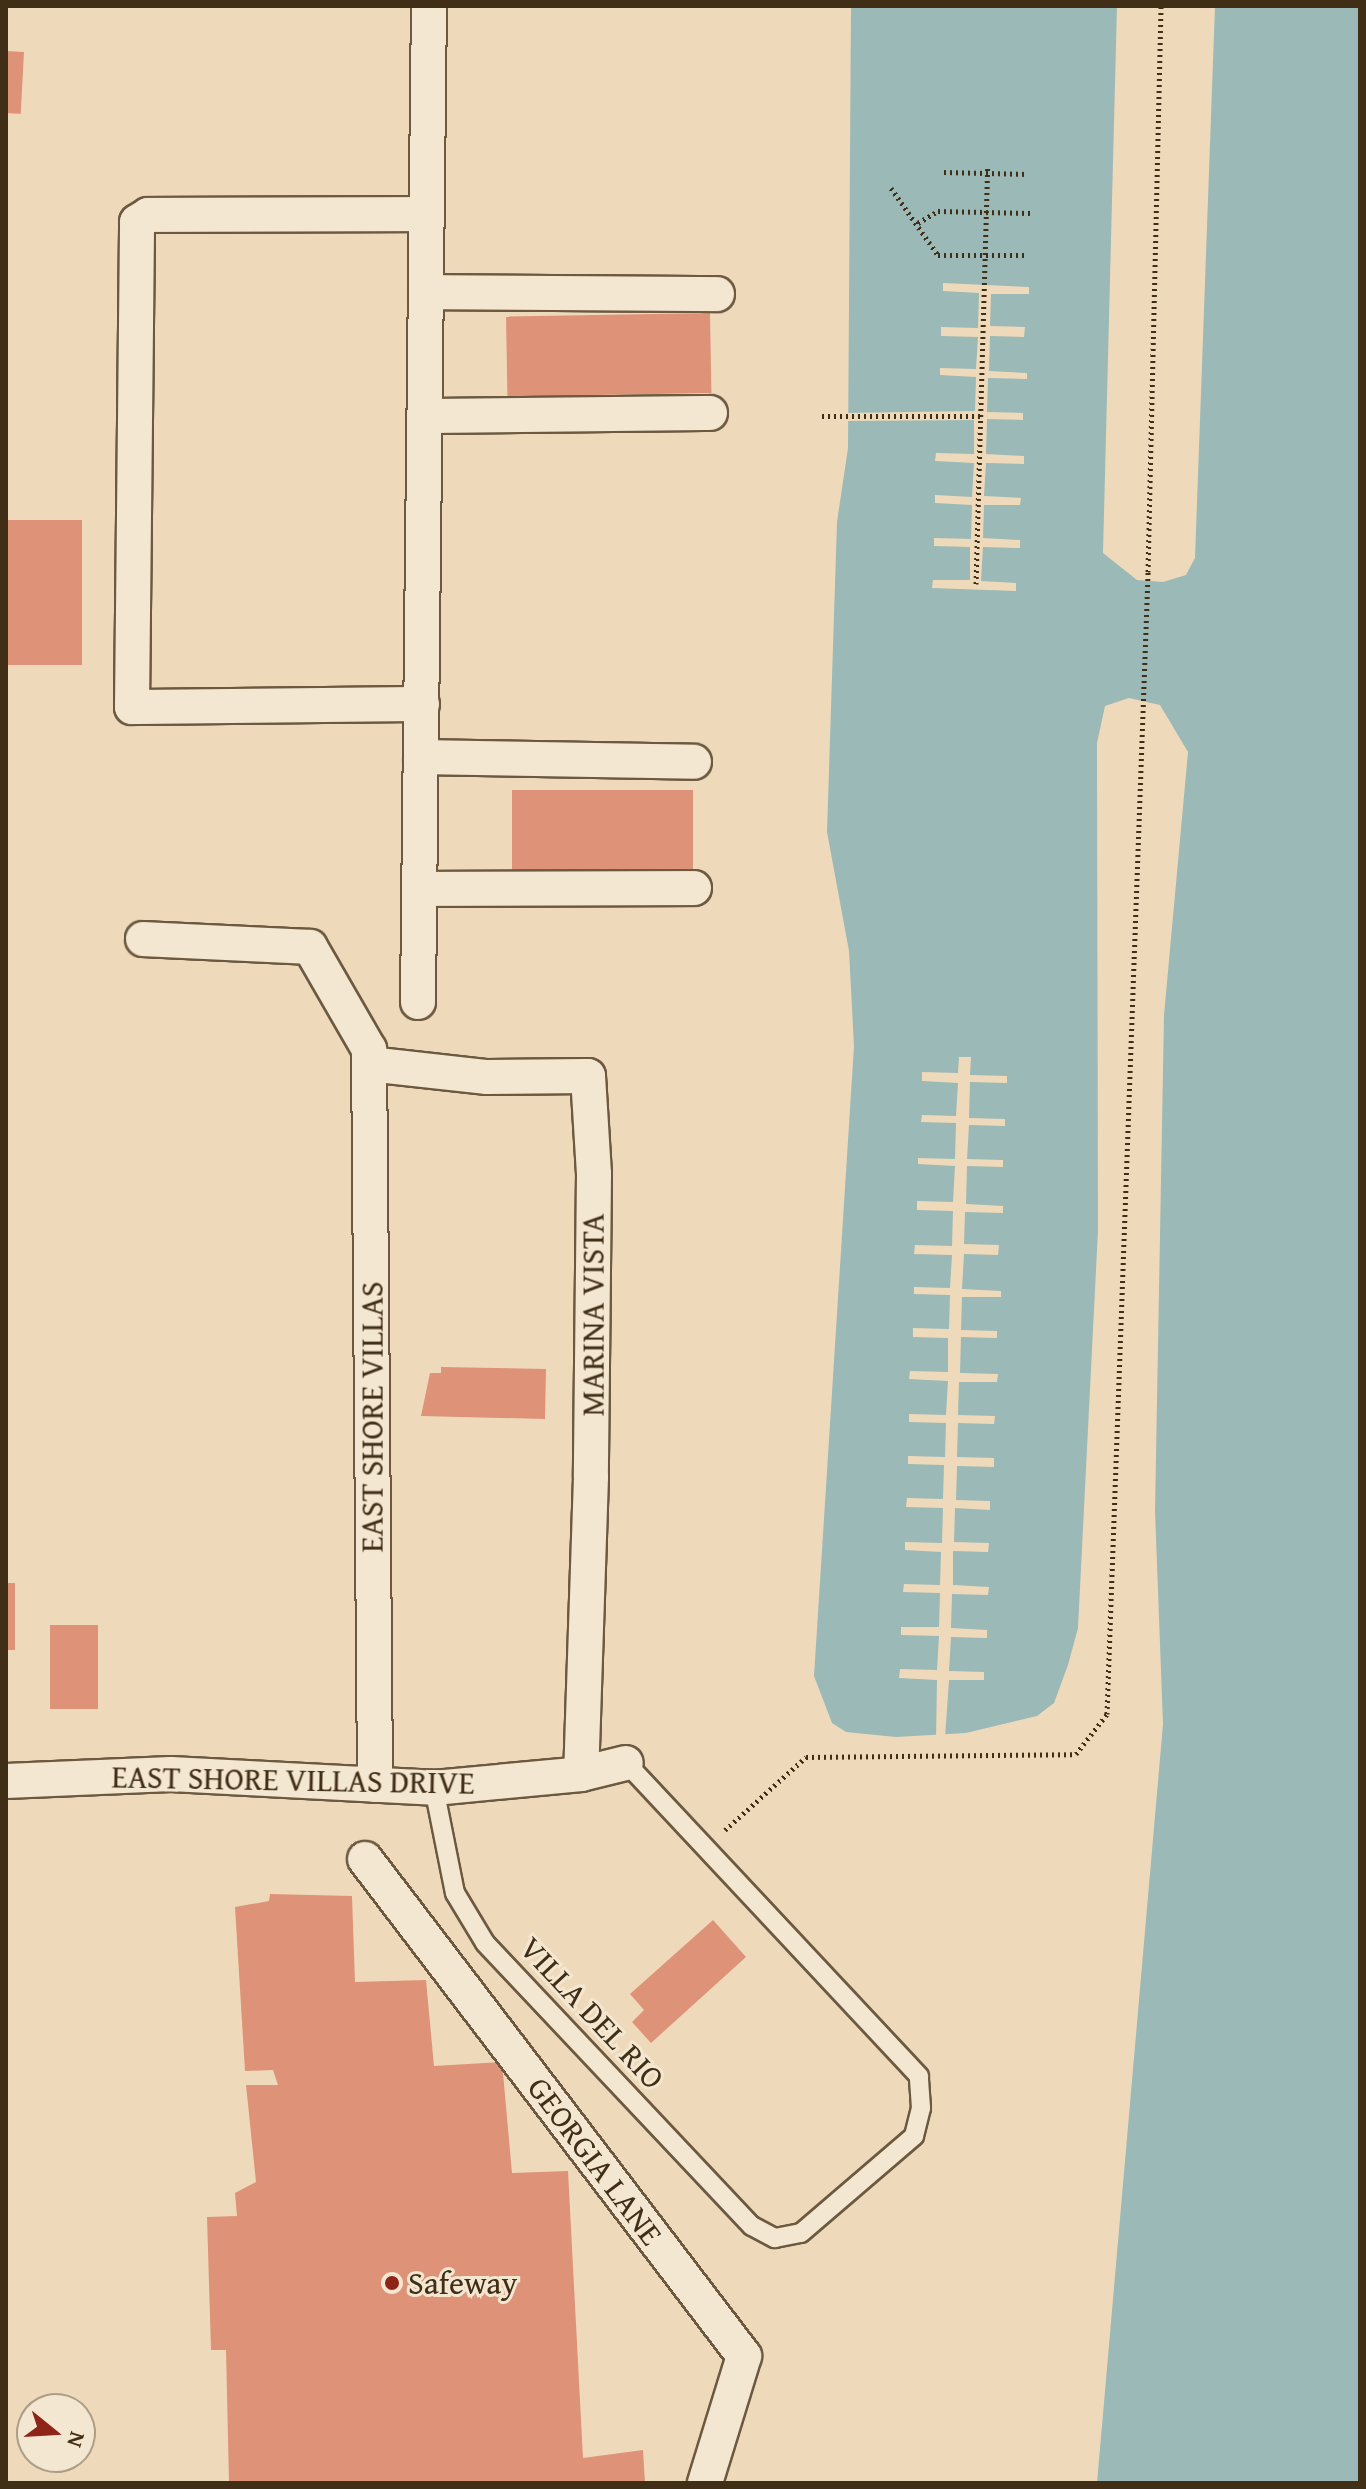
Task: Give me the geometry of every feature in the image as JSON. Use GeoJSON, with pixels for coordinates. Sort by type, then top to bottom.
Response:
{"type":"FeatureCollection","features":[{"type":"Feature","properties":{"kind":"street"},"geometry":{"type":"LineString","coordinates":[[418,1002],[429,6]]}},
{"type":"Feature","properties":{"kind":"street"},"geometry":{"type":"LineString","coordinates":[[422,704],[132,707],[137,222],[148,215],[427,214]]}},
{"type":"Feature","properties":{"kind":"street"},"geometry":{"type":"LineString","coordinates":[[426,292],[717,294]]}},
{"type":"Feature","properties":{"kind":"street"},"geometry":{"type":"LineString","coordinates":[[425,416],[710,413]]}},
{"type":"Feature","properties":{"kind":"street"},"geometry":{"type":"LineString","coordinates":[[421,757],[694,762]]}},
{"type":"Feature","properties":{"kind":"street"},"geometry":{"type":"LineString","coordinates":[[419,889],[694,888]]}},
{"type":"Feature","properties":{"kind":"street"},"geometry":{"type":"LineString","coordinates":[[143,939],[310,947],[369,1057]]}},
{"type":"Feature","properties":{"kind":"street","name":"MARINA VISTA"},"geometry":{"type":"LineString","coordinates":[[369,1057],[487,1077],[588,1076],[594,1174],[592,1445],[581,1774]]}},
{"type":"Feature","properties":{"kind":"street","name":"EAST SHORE VILLAS"},"geometry":{"type":"LineString","coordinates":[[369,1057],[375,1785]]}},
{"type":"Feature","properties":{"kind":"street","name":"EAST SHORE VILLAS DRIVE"},"geometry":{"type":"LineString","coordinates":[[6,1781],[171,1774],[434,1788],[581,1774],[626,1763]]}},
{"type":"Feature","properties":{"kind":"street","name":"GEORGIA LANE"},"geometry":{"type":"LineString","coordinates":[[365,1859],[744,2356],[705,2483]]}},
{"type":"Feature","properties":{"kind":"lane"},"geometry":{"type":"LineString","coordinates":[[626,1763],[705,1848]]}},
{"type":"Feature","properties":{"kind":"lane","name":"VILLA DEL RIO"},"geometry":{"type":"LineString","coordinates":[[434,1788],[455,1893],[485,1943],[752,2226],[775,2238],[801,2233],[914,2136],[921,2108],[919,2076],[705,1848]]}},
{"type":"Feature","properties":{"kind":"path"},"geometry":{"type":"LineString","coordinates":[[705,1848],[806,1757],[1076,1754],[1107,1714],[1148,572],[1161,6]]}},
{"type":"Feature","properties":{"kind":"path"},"geometry":{"type":"LineString","coordinates":[[976,584],[988,169]]}},
{"type":"Feature","properties":{"kind":"path"},"geometry":{"type":"LineString","coordinates":[[944,172],[988,169],[1028,174]]}},
{"type":"Feature","properties":{"kind":"path"},"geometry":{"type":"LineString","coordinates":[[891,188],[938,255],[1027,255]]}},
{"type":"Feature","properties":{"kind":"path"},"geometry":{"type":"LineString","coordinates":[[918,223],[938,211],[1031,213]]}},
{"type":"Feature","properties":{"kind":"path"},"geometry":{"type":"LineString","coordinates":[[822,416],[983,416]]}},
{"type":"Feature","properties":{"kind":"water"},"geometry":{"type":"Polygon","coordinates":[[[851,6],[1117,6],[1103,553],[1137,580],[1163,582],[1186,575],[1195,558],[1215,6],[1360,6],[1360,2483],[1097,2483],[1163,1724],[1155,1511],[1164,1015],[1188,752],[1160,705],[1129,698],[1105,706],[1097,743],[1098,1230],[1078,1628],[1068,1665],[1054,1703],[1037,1716],[966,1733],[896,1737],[846,1732],[832,1723],[814,1676],[854,1046],[849,951],[827,832],[837,522],[848,448],[851,6]]]}},
{"type":"Feature","properties":{"kind":"pier"},"geometry":{"type":"Polygon","coordinates":[[[943,283],[1029,287],[1029,294],[991,294],[990,326],[1025,327],[1024,337],[990,336],[989,371],[1027,373],[1027,379],[988,378],[987,412],[1023,413],[1023,420],[987,419],[986,454],[1024,456],[1024,464],[986,463],[984,496],[1021,498],[1020,505],[984,505],[983,538],[1020,540],[1020,548],[983,547],[981,581],[1016,583],[1016,591],[932,588],[933,580],[970,580],[970,547],[934,546],[934,538],[971,539],[972,505],[935,503],[935,495],[972,497],[974,463],[935,461],[936,453],[974,454],[974,420],[844,421],[844,413],[975,411],[976,377],[940,375],[940,368],[976,369],[978,337],[941,336],[941,327],[978,328],[979,293],[943,291],[943,283]]]}},
{"type":"Feature","properties":{"kind":"pier"},"geometry":{"type":"Polygon","coordinates":[[[959,1057],[971,1057],[970,1075],[1007,1076],[1007,1083],[970,1082],[969,1118],[1005,1119],[1005,1126],[969,1125],[967,1159],[1003,1160],[1003,1167],[967,1166],[966,1204],[1003,1206],[1003,1213],[965,1212],[964,1244],[999,1245],[998,1255],[964,1254],[962,1289],[1001,1291],[1001,1297],[962,1297],[961,1330],[997,1331],[997,1338],[961,1337],[960,1373],[998,1374],[997,1382],[959,1382],[958,1415],[995,1416],[994,1424],[958,1423],[957,1457],[994,1458],[994,1467],[957,1466],[956,1500],[990,1501],[990,1510],[955,1508],[954,1542],[989,1543],[988,1552],[953,1551],[953,1585],[989,1587],[988,1595],[952,1594],[951,1628],[987,1630],[987,1638],[951,1637],[949,1671],[984,1672],[984,1680],[949,1680],[945,1738],[936,1739],[937,1680],[899,1678],[900,1669],[937,1670],[939,1636],[901,1635],[901,1627],[939,1627],[940,1593],[903,1592],[904,1584],[940,1585],[941,1552],[905,1550],[905,1542],[942,1543],[943,1508],[906,1507],[907,1498],[943,1499],[944,1465],[908,1464],[908,1456],[945,1457],[946,1423],[909,1422],[909,1414],[946,1415],[948,1381],[909,1379],[910,1371],[948,1372],[948,1338],[913,1337],[913,1328],[949,1329],[950,1295],[914,1294],[914,1287],[950,1288],[952,1255],[914,1254],[915,1245],[952,1246],[953,1211],[917,1210],[917,1201],[953,1202],[955,1166],[918,1164],[918,1158],[955,1159],[956,1123],[921,1122],[922,1115],[956,1116],[958,1083],[922,1081],[922,1072],[958,1073],[959,1057]]]}},
{"type":"Feature","properties":{"kind":"building"},"geometry":{"type":"Polygon","coordinates":[[[6,51],[24,52],[21,114],[6,113],[6,51]]]}},
{"type":"Feature","properties":{"kind":"building"},"geometry":{"type":"Polygon","coordinates":[[[710,313],[711,393],[507,397],[506,317],[710,313]]]}},
{"type":"Feature","properties":{"kind":"building"},"geometry":{"type":"Polygon","coordinates":[[[6,520],[82,520],[82,665],[6,665],[6,520]]]}},
{"type":"Feature","properties":{"kind":"building"},"geometry":{"type":"Polygon","coordinates":[[[512,790],[693,790],[693,870],[512,870],[512,790]]]}},
{"type":"Feature","properties":{"kind":"building"},"geometry":{"type":"Polygon","coordinates":[[[441,1367],[546,1369],[545,1419],[421,1416],[430,1373],[441,1373],[441,1367]]]}},
{"type":"Feature","properties":{"kind":"building"},"geometry":{"type":"Polygon","coordinates":[[[6,1583],[15,1583],[15,1650],[6,1650],[6,1583]]]}},
{"type":"Feature","properties":{"kind":"building"},"geometry":{"type":"Polygon","coordinates":[[[50,1625],[98,1625],[98,1709],[50,1709],[50,1625]]]}},
{"type":"Feature","properties":{"kind":"building","name":"Safeway"},"geometry":{"type":"Polygon","coordinates":[[[270,1894],[352,1896],[355,1982],[426,1980],[434,2066],[502,2062],[512,2173],[568,2171],[583,2458],[643,2450],[645,2483],[229,2483],[226,2350],[211,2350],[207,2217],[237,2216],[235,2193],[256,2182],[246,2085],[278,2085],[273,2070],[245,2071],[235,1907],[269,1901],[270,1894]]]}},
{"type":"Feature","properties":{"kind":"building"},"geometry":{"type":"Polygon","coordinates":[[[713,1920],[746,1957],[651,2043],[632,2022],[644,2010],[630,1994],[713,1920]]]}},
{"type":"Feature","properties":{"kind":"place","name":"Safeway"},"geometry":{"type":"Point","coordinates":[392,2283]}}]}
